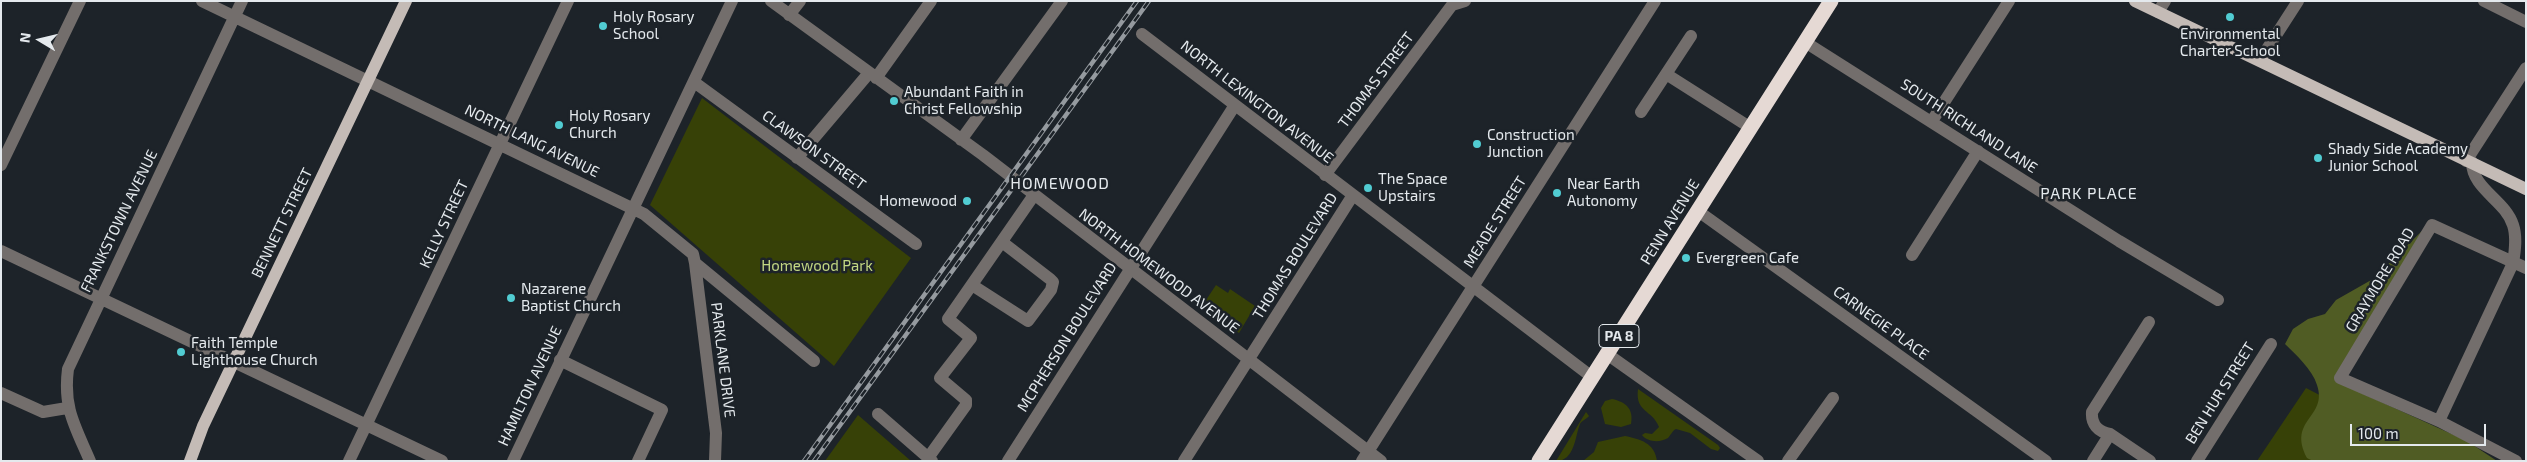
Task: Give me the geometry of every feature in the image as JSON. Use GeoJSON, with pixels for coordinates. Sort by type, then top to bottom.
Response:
{"type":"FeatureCollection","features":[{"type":"Feature","properties":{"kind":"highway","name":"PENN AVENUE"},"geometry":{"type":"LineString","coordinates":[[1539,461],[1831,1]]}},
{"type":"Feature","properties":{"kind":"main road","name":"BENNETT STREET"},"geometry":{"type":"LineString","coordinates":[[190,461],[203,426],[406,1]]}},
{"type":"Feature","properties":{"kind":"main road"},"geometry":{"type":"LineString","coordinates":[[2135,1],[2526,188]]}},
{"type":"Feature","properties":{"kind":"street"},"geometry":{"type":"LineString","coordinates":[[1,165],[80,1]]}},
{"type":"Feature","properties":{"kind":"street","name":"NORTH LANG AVENUE"},"geometry":{"type":"LineString","coordinates":[[202,1],[634,208],[693,254],[695,263],[814,361]]}},
{"type":"Feature","properties":{"kind":"street","name":"FRANKSTOWN AVENUE"},"geometry":{"type":"LineString","coordinates":[[90,461],[67,408],[65,391],[68,369],[242,1]]}},
{"type":"Feature","properties":{"kind":"street","name":"KELLY STREET"},"geometry":{"type":"LineString","coordinates":[[350,461],[568,1]]}},
{"type":"Feature","properties":{"kind":"street","name":"HAMILTON AVENUE"},"geometry":{"type":"LineString","coordinates":[[513,461],[732,1]]}},
{"type":"Feature","properties":{"kind":"street","name":"NORTH HOMEWOOD AVENUE"},"geometry":{"type":"LineString","coordinates":[[771,1],[1034,195],[1249,360],[1365,456],[1381,461]]}},
{"type":"Feature","properties":{"kind":"street"},"geometry":{"type":"LineString","coordinates":[[789,15],[800,1]]}},
{"type":"Feature","properties":{"kind":"street"},"geometry":{"type":"LineString","coordinates":[[798,158],[872,76],[931,1]]}},
{"type":"Feature","properties":{"kind":"street"},"geometry":{"type":"LineString","coordinates":[[961,140],[1062,1]]}},
{"type":"Feature","properties":{"kind":"street","name":"MEADE STREET"},"geometry":{"type":"LineString","coordinates":[[1365,456],[1655,1]]}},
{"type":"Feature","properties":{"kind":"street"},"geometry":{"type":"LineString","coordinates":[[1932,121],[2009,1]]}},
{"type":"Feature","properties":{"kind":"street"},"geometry":{"type":"LineString","coordinates":[[2158,12],[2165,1]]}},
{"type":"Feature","properties":{"kind":"street"},"geometry":{"type":"LineString","coordinates":[[2260,60],[2298,1]]}},
{"type":"Feature","properties":{"kind":"street"},"geometry":{"type":"LineString","coordinates":[[2484,1],[2526,22]]}},
{"type":"Feature","properties":{"kind":"street","name":"THOMAS STREET"},"geometry":{"type":"LineString","coordinates":[[1324,175],[1459,3]]}},
{"type":"Feature","properties":{"kind":"street","name":"NORTH LEXINGTON AVENUE"},"geometry":{"type":"LineString","coordinates":[[1142,34],[1324,175],[1592,377]]}},
{"type":"Feature","properties":{"kind":"street"},"geometry":{"type":"LineString","coordinates":[[1641,112],[1691,36]]}},
{"type":"Feature","properties":{"kind":"street","name":"SOUTH RICHLAND LANE"},"geometry":{"type":"LineString","coordinates":[[1806,42],[2119,241],[2218,300]]}},
{"type":"Feature","properties":{"kind":"street"},"geometry":{"type":"LineString","coordinates":[[2516,461],[2439,421],[2513,264],[2516,244],[2513,225],[2504,209],[2475,180],[2469,162],[2526,68]]}},
{"type":"Feature","properties":{"kind":"street"},"geometry":{"type":"LineString","coordinates":[[1666,74],[1751,128]]}},
{"type":"Feature","properties":{"kind":"street","name":"CLAWSON STREET"},"geometry":{"type":"LineString","coordinates":[[694,82],[916,244]]}},
{"type":"Feature","properties":{"kind":"street","name":"MCPHERSON BOULEVARD"},"geometry":{"type":"LineString","coordinates":[[1008,461],[1235,105]]}},
{"type":"Feature","properties":{"kind":"street"},"geometry":{"type":"LineString","coordinates":[[1912,255],[1978,151]]}},
{"type":"Feature","properties":{"kind":"street"},"geometry":{"type":"LineString","coordinates":[[878,414],[930,459],[966,405],[966,400],[940,378],[971,338],[948,319],[1034,195]]}},
{"type":"Feature","properties":{"kind":"street","name":"THOMAS BOULEVARD"},"geometry":{"type":"LineString","coordinates":[[1184,461],[1353,195]]}},
{"type":"Feature","properties":{"kind":"street","name":"CARNEGIE PLACE"},"geometry":{"type":"LineString","coordinates":[[1698,211],[2046,461]]}},
{"type":"Feature","properties":{"kind":"street","name":"GRAYMORE ROAD"},"geometry":{"type":"LineString","coordinates":[[2439,421],[2340,378],[2432,225],[2513,264],[2526,268]]}},
{"type":"Feature","properties":{"kind":"street"},"geometry":{"type":"LineString","coordinates":[[972,285],[1028,320],[1051,290],[1053,282],[1050,279],[1002,242]]}},
{"type":"Feature","properties":{"kind":"street"},"geometry":{"type":"LineString","coordinates":[[1,251],[442,461]]}},
{"type":"Feature","properties":{"kind":"street","name":"PARKLANE DRIVE"},"geometry":{"type":"LineString","coordinates":[[695,263],[716,433],[715,461]]}},
{"type":"Feature","properties":{"kind":"street"},"geometry":{"type":"LineString","coordinates":[[2149,322],[2092,412],[2091,419],[2095,426],[2103,433],[2110,434],[2150,461]]}},
{"type":"Feature","properties":{"kind":"street","name":"BEN HUR STREET"},"geometry":{"type":"LineString","coordinates":[[2197,461],[2271,344]]}},
{"type":"Feature","properties":{"kind":"street"},"geometry":{"type":"LineString","coordinates":[[1607,354],[1758,461]]}},
{"type":"Feature","properties":{"kind":"street"},"geometry":{"type":"LineString","coordinates":[[560,360],[662,410],[638,461]]}},
{"type":"Feature","properties":{"kind":"street"},"geometry":{"type":"LineString","coordinates":[[1,393],[43,412],[67,408]]}},
{"type":"Feature","properties":{"kind":"street"},"geometry":{"type":"LineString","coordinates":[[1788,461],[1833,398]]}},
{"type":"Feature","properties":{"kind":"street"},"geometry":{"type":"LineString","coordinates":[[2093,461],[2110,434]]}},
{"type":"Feature","properties":{"kind":"green space","name":"Homewood Park"},"geometry":{"type":"Polygon","coordinates":[[[702,98],[911,258],[834,366],[650,205],[702,98]]]}},
{"type":"Feature","properties":{"kind":"green space"},"geometry":{"type":"Polygon","coordinates":[[[2426,227],[2335,381],[2467,441],[2497,461],[2313,461],[2307,458],[2302,445],[2302,435],[2304,426],[2317,405],[2319,396],[2317,385],[2308,368],[2285,344],[2293,329],[2308,319],[2325,314],[2336,300],[2373,279],[2426,227]]]}},
{"type":"Feature","properties":{"kind":"green space"},"geometry":{"type":"Polygon","coordinates":[[[1216,285],[1228,293],[1230,289],[1255,306],[1239,333],[1202,306],[1216,285]]]}},
{"type":"Feature","properties":{"kind":"green space"},"geometry":{"type":"Polygon","coordinates":[[[2306,388],[2448,461],[2257,461],[2306,388]]]}},
{"type":"Feature","properties":{"kind":"green space"},"geometry":{"type":"Polygon","coordinates":[[[1638,389],[1718,445],[1720,448],[1718,451],[1711,449],[1690,433],[1676,429],[1668,438],[1661,441],[1654,441],[1644,437],[1642,435],[1645,433],[1652,434],[1659,427],[1656,421],[1641,407],[1638,389]]]}},
{"type":"Feature","properties":{"kind":"green space"},"geometry":{"type":"Polygon","coordinates":[[[1612,399],[1628,407],[1632,419],[1631,424],[1621,427],[1605,424],[1601,408],[1605,401],[1612,399]]]}},
{"type":"Feature","properties":{"kind":"green space"},"geometry":{"type":"Polygon","coordinates":[[[1586,412],[1589,416],[1580,424],[1571,452],[1562,460],[1556,461],[1586,412]]]}},
{"type":"Feature","properties":{"kind":"green space"},"geometry":{"type":"Polygon","coordinates":[[[858,415],[911,461],[825,461],[858,415]]]}},
{"type":"Feature","properties":{"kind":"green space"},"geometry":{"type":"Polygon","coordinates":[[[1625,436],[1641,440],[1650,446],[1656,455],[1657,461],[1583,461],[1594,452],[1598,442],[1625,436]]]}},
{"type":"Feature","properties":{"kind":"railway"},"geometry":{"type":"LineString","coordinates":[[804,461],[1137,1]]}},
{"type":"Feature","properties":{"kind":"railway"},"geometry":{"type":"LineString","coordinates":[[814,461],[1149,1]]}},
{"type":"Feature","properties":{"kind":"place","name":"Environmental Charter School"},"geometry":{"type":"Point","coordinates":[2230,17]}},
{"type":"Feature","properties":{"kind":"place","name":"Holy Rosary School"},"geometry":{"type":"Point","coordinates":[603,26]}},
{"type":"Feature","properties":{"kind":"place","name":"Abundant Faith in Christ Fellowship"},"geometry":{"type":"Point","coordinates":[894,101]}},
{"type":"Feature","properties":{"kind":"place","name":"Holy Rosary Church"},"geometry":{"type":"Point","coordinates":[559,125]}},
{"type":"Feature","properties":{"kind":"place","name":"Construction Junction"},"geometry":{"type":"Point","coordinates":[1477,144]}},
{"type":"Feature","properties":{"kind":"place","name":"Shady Side Academy Junior School"},"geometry":{"type":"Point","coordinates":[2318,158]}},
{"type":"Feature","properties":{"kind":"place","name":"The Space Upstairs"},"geometry":{"type":"Point","coordinates":[1368,188]}},
{"type":"Feature","properties":{"kind":"place","name":"Near Earth Autonomy"},"geometry":{"type":"Point","coordinates":[1557,193]}},
{"type":"Feature","properties":{"kind":"place","name":"Homewood"},"geometry":{"type":"Point","coordinates":[967,201]}},
{"type":"Feature","properties":{"kind":"place","name":"Evergreen Cafe"},"geometry":{"type":"Point","coordinates":[1686,258]}},
{"type":"Feature","properties":{"kind":"place","name":"Nazarene Baptist Church"},"geometry":{"type":"Point","coordinates":[511,298]}},
{"type":"Feature","properties":{"kind":"place","name":"Faith Temple Lighthouse Church"},"geometry":{"type":"Point","coordinates":[181,352]}},
{"type":"Feature","properties":{"kind":"district","name":"HOMEWOOD"},"geometry":{"type":"Point","coordinates":[1060,184]}},
{"type":"Feature","properties":{"kind":"district","name":"PARK PLACE"},"geometry":{"type":"Point","coordinates":[2089,194]}}]}
